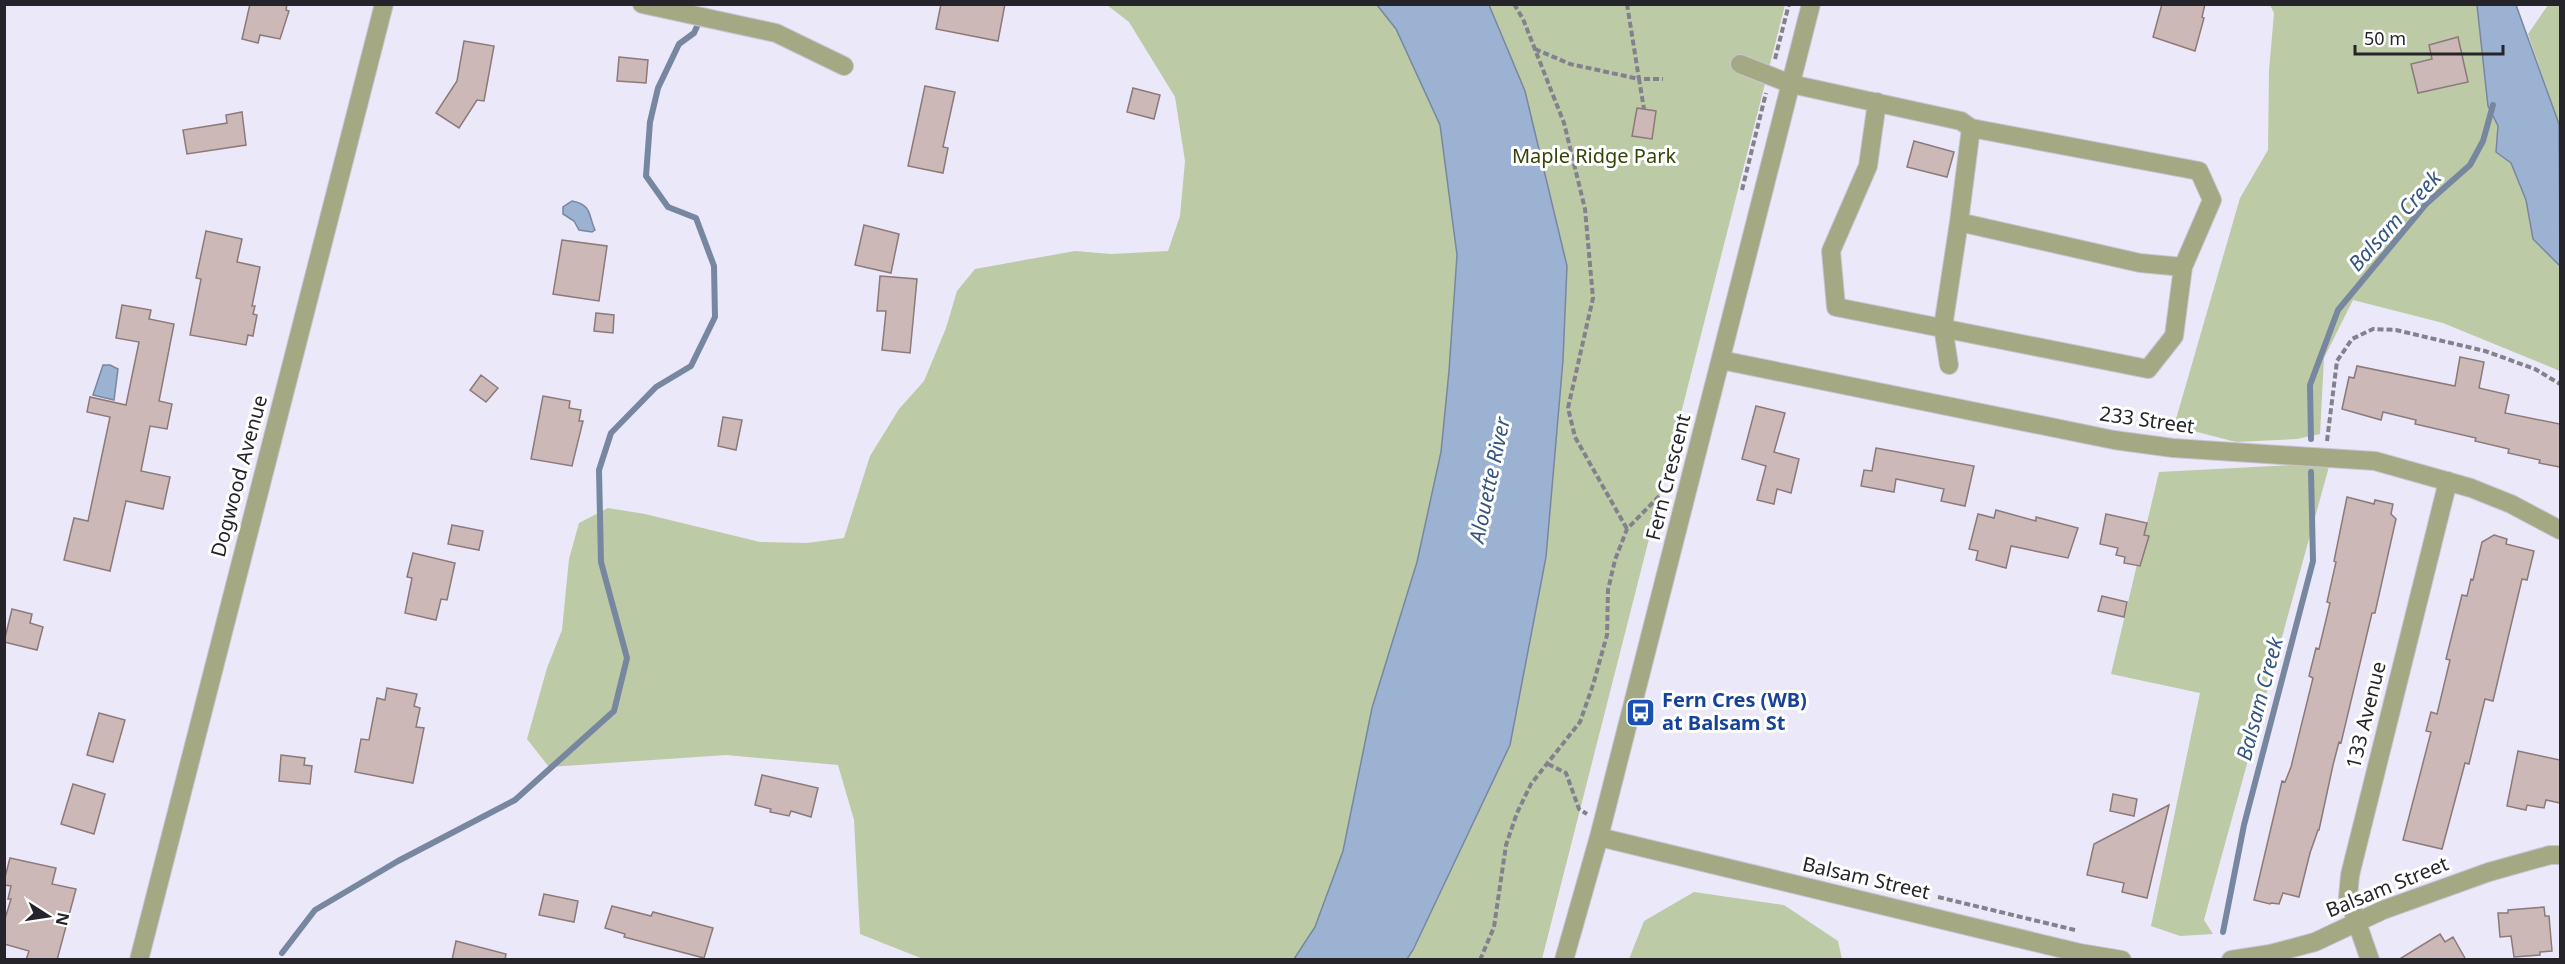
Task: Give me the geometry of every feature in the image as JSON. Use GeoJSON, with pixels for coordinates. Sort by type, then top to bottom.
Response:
{"type":"FeatureCollection","features":[{"type":"Feature","properties":{"kind":"street","name":"Dogwood Avenue"},"geometry":{"type":"LineString","coordinates":[[139,960],[384,4]]}},
{"type":"Feature","properties":{"kind":"street"},"geometry":{"type":"LineString","coordinates":[[642,4],[776,33],[844,66]]}},
{"type":"Feature","properties":{"kind":"street","name":"Fern Crescent"},"geometry":{"type":"LineString","coordinates":[[1564,960],[1599,837],[1811,4]]}},
{"type":"Feature","properties":{"kind":"street"},"geometry":{"type":"LineString","coordinates":[[1740,64],[1791,84],[1877,102],[1961,121],[1971,128],[2199,171],[2212,200],[2183,267],[2174,336],[2148,369],[1836,307],[1831,251],[1868,166],[1877,102]]}},
{"type":"Feature","properties":{"kind":"street"},"geometry":{"type":"LineString","coordinates":[[1949,365],[1943,327],[1971,128]]}},
{"type":"Feature","properties":{"kind":"street"},"geometry":{"type":"LineString","coordinates":[[1959,222],[2140,263],[2183,267]]}},
{"type":"Feature","properties":{"kind":"street","name":"233 Street"},"geometry":{"type":"LineString","coordinates":[[1721,360],[2114,440],[2174,448],[2375,461],[2448,481],[2511,504],[2560,530]]}},
{"type":"Feature","properties":{"kind":"street","name":"133 Avenue"},"geometry":{"type":"LineString","coordinates":[[2370,960],[2348,897],[2349,875],[2448,481]]}},
{"type":"Feature","properties":{"kind":"street","name":"Balsam Street"},"geometry":{"type":"LineString","coordinates":[[1599,837],[2080,953],[2122,960]]}},
{"type":"Feature","properties":{"kind":"street","name":"Balsam Street"},"geometry":{"type":"LineString","coordinates":[[2231,960],[2270,954],[2315,942],[2356,922],[2489,872],[2550,855],[2560,855]]}},
{"type":"Feature","properties":{"kind":"path"},"geometry":{"type":"LineString","coordinates":[[1514,4],[1523,19],[1564,123],[1585,209],[1593,297],[1568,408],[1575,437],[1627,529]]}},
{"type":"Feature","properties":{"kind":"path"},"geometry":{"type":"LineString","coordinates":[[1627,4],[1644,110]]}},
{"type":"Feature","properties":{"kind":"path"},"geometry":{"type":"LineString","coordinates":[[1742,192],[1788,4]]}},
{"type":"Feature","properties":{"kind":"path"},"geometry":{"type":"LineString","coordinates":[[1535,49],[1570,64],[1639,79],[1663,79]]}},
{"type":"Feature","properties":{"kind":"path"},"geometry":{"type":"LineString","coordinates":[[2325,456],[2337,361],[2352,339],[2373,329],[2396,330],[2485,351],[2535,369],[2560,384]]}},
{"type":"Feature","properties":{"kind":"path"},"geometry":{"type":"LineString","coordinates":[[1480,960],[1494,927],[1506,844],[1517,813],[1531,784],[1580,722],[1593,685],[1607,635],[1608,590],[1615,560],[1627,529],[1666,491],[1669,480]]}},
{"type":"Feature","properties":{"kind":"path"},"geometry":{"type":"LineString","coordinates":[[1548,764],[1566,773],[1579,809],[1588,815]]}},
{"type":"Feature","properties":{"kind":"green space","name":"Maple Ridge Park"},"geometry":{"type":"Polygon","coordinates":[[[1107,5],[1785,5],[1542,959],[923,959],[860,934],[854,820],[838,765],[726,755],[549,767],[527,739],[547,668],[562,630],[569,559],[579,523],[608,508],[645,514],[760,542],[807,543],[844,538],[870,456],[899,409],[924,381],[946,328],[957,291],[975,269],[1075,251],[1111,254],[1168,251],[1180,216],[1185,161],[1175,97],[1129,22],[1107,5]]]}},
{"type":"Feature","properties":{"kind":"green space"},"geometry":{"type":"Polygon","coordinates":[[[2270,5],[2477,5],[2488,106],[2498,126],[2496,152],[2511,163],[2526,200],[2533,239],[2560,266],[2560,371],[2443,323],[2353,300],[2324,358],[2320,434],[2297,439],[2236,442],[2174,426],[2240,198],[2268,150],[2269,71],[2274,13],[2270,5]]]}},
{"type":"Feature","properties":{"kind":"green space"},"geometry":{"type":"Polygon","coordinates":[[[2548,5],[2560,5],[2560,151],[2559,124],[2528,34],[2548,5]]]}},
{"type":"Feature","properties":{"kind":"green space"},"geometry":{"type":"Polygon","coordinates":[[[2330,463],[2204,920],[2213,934],[2180,936],[2151,926],[2200,693],[2111,674],[2159,472],[2330,463]]]}},
{"type":"Feature","properties":{"kind":"green space"},"geometry":{"type":"Polygon","coordinates":[[[1694,892],[1784,905],[1838,941],[1842,959],[1629,959],[1644,921],[1694,892]]]}},
{"type":"Feature","properties":{"kind":"water","name":"Alouette River"},"geometry":{"type":"Polygon","coordinates":[[[1377,5],[1489,5],[1525,91],[1567,266],[1563,360],[1546,557],[1510,745],[1413,950],[1407,959],[1294,959],[1315,927],[1343,851],[1372,708],[1417,562],[1441,452],[1449,371],[1457,255],[1440,125],[1396,29],[1377,5]]]}},
{"type":"Feature","properties":{"kind":"water"},"geometry":{"type":"Polygon","coordinates":[[[2477,5],[2516,5],[2559,124],[2560,266],[2533,239],[2526,200],[2511,163],[2496,152],[2498,126],[2488,106],[2477,5]]]}},
{"type":"Feature","properties":{"kind":"water"},"geometry":{"type":"Polygon","coordinates":[[[572,201],[587,208],[595,230],[592,232],[579,230],[574,221],[563,214],[563,207],[572,201]]]}},
{"type":"Feature","properties":{"kind":"water"},"geometry":{"type":"Polygon","coordinates":[[[103,365],[110,365],[118,369],[114,400],[93,395],[103,365]]]}},
{"type":"Feature","properties":{"kind":"building"},"geometry":{"type":"Polygon","coordinates":[[[250,4],[287,4],[286,10],[289,11],[280,39],[260,35],[258,43],[242,39],[250,4]]]}},
{"type":"Feature","properties":{"kind":"building"},"geometry":{"type":"Polygon","coordinates":[[[941,4],[1005,4],[998,41],[936,29],[941,4]]]}},
{"type":"Feature","properties":{"kind":"building"},"geometry":{"type":"Polygon","coordinates":[[[2162,4],[2205,4],[2202,17],[2204,18],[2195,51],[2153,37],[2162,4]]]}},
{"type":"Feature","properties":{"kind":"building"},"geometry":{"type":"Polygon","coordinates":[[[2458,37],[2468,82],[2418,93],[2411,64],[2432,59],[2429,45],[2458,37]]]}},
{"type":"Feature","properties":{"kind":"building"},"geometry":{"type":"Polygon","coordinates":[[[464,41],[494,46],[484,101],[477,100],[459,128],[436,113],[457,81],[464,41]]]}},
{"type":"Feature","properties":{"kind":"building"},"geometry":{"type":"Polygon","coordinates":[[[619,57],[648,60],[646,83],[617,81],[619,57]]]}},
{"type":"Feature","properties":{"kind":"building"},"geometry":{"type":"Polygon","coordinates":[[[925,86],[955,92],[943,147],[948,148],[943,173],[908,166],[925,86]]]}},
{"type":"Feature","properties":{"kind":"building"},"geometry":{"type":"Polygon","coordinates":[[[1133,88],[1160,95],[1154,119],[1127,112],[1133,88]]]}},
{"type":"Feature","properties":{"kind":"building"},"geometry":{"type":"Polygon","coordinates":[[[1637,108],[1656,111],[1652,139],[1632,136],[1637,108]]]}},
{"type":"Feature","properties":{"kind":"building"},"geometry":{"type":"Polygon","coordinates":[[[242,112],[246,145],[187,154],[183,130],[227,123],[226,115],[242,112]]]}},
{"type":"Feature","properties":{"kind":"building"},"geometry":{"type":"Polygon","coordinates":[[[1914,141],[1954,152],[1947,177],[1907,167],[1914,141]]]}},
{"type":"Feature","properties":{"kind":"building"},"geometry":{"type":"Polygon","coordinates":[[[864,225],[899,234],[891,273],[855,265],[864,225]]]}},
{"type":"Feature","properties":{"kind":"building"},"geometry":{"type":"Polygon","coordinates":[[[206,231],[242,239],[237,262],[260,267],[252,306],[255,306],[253,314],[257,315],[253,336],[248,335],[246,345],[190,335],[201,279],[196,278],[206,231]]]}},
{"type":"Feature","properties":{"kind":"building"},"geometry":{"type":"Polygon","coordinates":[[[562,240],[607,246],[599,301],[553,294],[562,240]]]}},
{"type":"Feature","properties":{"kind":"building"},"geometry":{"type":"Polygon","coordinates":[[[880,276],[917,279],[910,353],[882,350],[886,311],[877,311],[880,276]]]}},
{"type":"Feature","properties":{"kind":"building"},"geometry":{"type":"Polygon","coordinates":[[[122,305],[151,310],[149,319],[174,324],[159,401],[172,404],[167,429],[150,426],[141,471],[170,477],[163,509],[126,501],[110,571],[64,560],[74,518],[88,521],[110,417],[87,412],[90,397],[126,405],[139,342],[116,338],[122,305]]]}},
{"type":"Feature","properties":{"kind":"building"},"geometry":{"type":"Polygon","coordinates":[[[596,313],[614,315],[613,333],[594,331],[596,313]]]}},
{"type":"Feature","properties":{"kind":"building"},"geometry":{"type":"Polygon","coordinates":[[[2460,357],[2484,362],[2479,388],[2509,395],[2505,413],[2560,424],[2560,467],[2508,453],[2509,449],[2475,441],[2476,438],[2415,424],[2416,420],[2383,412],[2381,420],[2342,409],[2349,377],[2354,378],[2357,366],[2455,386],[2460,357]]]}},
{"type":"Feature","properties":{"kind":"building"},"geometry":{"type":"Polygon","coordinates":[[[481,375],[498,388],[486,402],[470,390],[481,375]]]}},
{"type":"Feature","properties":{"kind":"building"},"geometry":{"type":"Polygon","coordinates":[[[543,396],[570,401],[569,408],[581,410],[579,421],[583,421],[572,466],[531,459],[543,396]]]}},
{"type":"Feature","properties":{"kind":"building"},"geometry":{"type":"Polygon","coordinates":[[[1756,406],[1785,413],[1774,452],[1799,459],[1791,493],[1777,489],[1774,504],[1757,500],[1766,466],[1742,459],[1756,406]]]}},
{"type":"Feature","properties":{"kind":"building"},"geometry":{"type":"Polygon","coordinates":[[[723,417],[742,420],[736,450],[718,446],[723,417]]]}},
{"type":"Feature","properties":{"kind":"building"},"geometry":{"type":"Polygon","coordinates":[[[1876,448],[1974,466],[1965,506],[1941,501],[1944,489],[1896,479],[1894,492],[1861,486],[1864,470],[1872,471],[1876,448]]]}},
{"type":"Feature","properties":{"kind":"building"},"geometry":{"type":"Polygon","coordinates":[[[2347,497],[2374,504],[2375,500],[2393,504],[2391,514],[2396,519],[2375,613],[2372,613],[2341,743],[2339,742],[2333,765],[2319,830],[2310,853],[2299,897],[2283,893],[2279,904],[2270,904],[2254,900],[2282,781],[2285,782],[2291,767],[2313,678],[2309,676],[2316,648],[2319,649],[2330,603],[2327,602],[2347,497]]]}},
{"type":"Feature","properties":{"kind":"building"},"geometry":{"type":"Polygon","coordinates":[[[1996,510],[2036,521],[2036,517],[2078,528],[2068,558],[2011,546],[2006,568],[1976,560],[1978,551],[1969,549],[1978,514],[1994,518],[1996,510]]]}},
{"type":"Feature","properties":{"kind":"building"},"geometry":{"type":"Polygon","coordinates":[[[2106,514],[2147,523],[2144,535],[2149,536],[2140,566],[2124,563],[2125,557],[2116,555],[2118,548],[2100,544],[2106,514]]]}},
{"type":"Feature","properties":{"kind":"building"},"geometry":{"type":"Polygon","coordinates":[[[452,525],[483,531],[479,550],[448,544],[452,525]]]}},
{"type":"Feature","properties":{"kind":"building"},"geometry":{"type":"Polygon","coordinates":[[[2494,535],[2507,539],[2506,544],[2534,551],[2527,580],[2522,579],[2493,701],[2485,699],[2469,764],[2465,763],[2442,849],[2403,840],[2431,732],[2426,731],[2431,712],[2437,714],[2450,660],[2446,659],[2462,595],[2467,596],[2482,542],[2494,535]]]}},
{"type":"Feature","properties":{"kind":"building"},"geometry":{"type":"Polygon","coordinates":[[[413,553],[455,563],[447,600],[441,599],[436,620],[405,613],[412,578],[407,577],[413,553]]]}},
{"type":"Feature","properties":{"kind":"building"},"geometry":{"type":"Polygon","coordinates":[[[2102,596],[2127,602],[2124,617],[2098,611],[2102,596]]]}},
{"type":"Feature","properties":{"kind":"building"},"geometry":{"type":"Polygon","coordinates":[[[12,609],[32,614],[30,623],[43,627],[37,650],[4,642],[12,609]]]}},
{"type":"Feature","properties":{"kind":"building"},"geometry":{"type":"Polygon","coordinates":[[[387,688],[417,694],[414,706],[420,708],[416,727],[424,728],[413,783],[355,772],[361,739],[369,740],[377,698],[385,700],[387,688]]]}},
{"type":"Feature","properties":{"kind":"building"},"geometry":{"type":"Polygon","coordinates":[[[99,713],[125,720],[113,762],[87,755],[99,713]]]}},
{"type":"Feature","properties":{"kind":"building"},"geometry":{"type":"Polygon","coordinates":[[[2518,751],[2560,760],[2560,803],[2546,800],[2544,808],[2527,805],[2526,810],[2507,806],[2518,751]]]}},
{"type":"Feature","properties":{"kind":"building"},"geometry":{"type":"Polygon","coordinates":[[[281,755],[305,758],[304,765],[312,766],[310,784],[279,781],[281,755]]]}},
{"type":"Feature","properties":{"kind":"building"},"geometry":{"type":"Polygon","coordinates":[[[762,775],[818,788],[811,817],[791,811],[789,816],[770,812],[771,809],[755,805],[762,775]]]}},
{"type":"Feature","properties":{"kind":"building"},"geometry":{"type":"Polygon","coordinates":[[[73,784],[105,794],[94,834],[61,824],[73,784]]]}},
{"type":"Feature","properties":{"kind":"building"},"geometry":{"type":"Polygon","coordinates":[[[2113,794],[2137,799],[2134,816],[2110,811],[2113,794]]]}},
{"type":"Feature","properties":{"kind":"building"},"geometry":{"type":"Polygon","coordinates":[[[2169,805],[2147,898],[2122,892],[2124,883],[2087,875],[2094,844],[2169,805]]]}},
{"type":"Feature","properties":{"kind":"building"},"geometry":{"type":"Polygon","coordinates":[[[10,858],[56,868],[52,884],[76,889],[57,960],[26,960],[29,951],[4,944],[4,922],[11,899],[8,899],[11,886],[4,885],[4,881],[10,858]]]}},
{"type":"Feature","properties":{"kind":"building"},"geometry":{"type":"Polygon","coordinates":[[[544,894],[578,901],[574,922],[539,915],[544,894]]]}},
{"type":"Feature","properties":{"kind":"building"},"geometry":{"type":"Polygon","coordinates":[[[612,906],[651,916],[653,912],[713,928],[704,958],[624,937],[625,934],[605,928],[612,906]]]}},
{"type":"Feature","properties":{"kind":"building"},"geometry":{"type":"Polygon","coordinates":[[[2544,907],[2545,916],[2549,916],[2552,951],[2540,952],[2540,955],[2514,957],[2511,936],[2500,937],[2498,913],[2544,907]]]}},
{"type":"Feature","properties":{"kind":"building"},"geometry":{"type":"Polygon","coordinates":[[[2440,934],[2445,942],[2453,937],[2466,960],[2398,960],[2440,934]]]}},
{"type":"Feature","properties":{"kind":"building"},"geometry":{"type":"Polygon","coordinates":[[[456,941],[506,954],[505,960],[452,960],[456,941]]]}},
{"type":"Feature","properties":{"kind":"waterway"},"geometry":{"type":"LineString","coordinates":[[282,953],[315,910],[398,861],[515,800],[614,711],[627,658],[601,562],[599,470],[611,433],[656,387],[691,366],[715,317],[714,266],[696,218],[668,207],[646,176],[650,122],[658,88],[679,44],[694,33],[700,20]]}},
{"type":"Feature","properties":{"kind":"waterway","name":"Balsam Creek"},"geometry":{"type":"LineString","coordinates":[[2311,439],[2310,385],[2338,310],[2426,204],[2470,165],[2483,141],[2493,105]]}},
{"type":"Feature","properties":{"kind":"waterway","name":"Balsam Creek"},"geometry":{"type":"LineString","coordinates":[[2223,932],[2244,825],[2313,561],[2311,472]]}},
{"type":"Feature","properties":{"kind":"place","name":"Fern Cres (WB) at Balsam St"},"geometry":{"type":"Point","coordinates":[1641,712]}}]}
